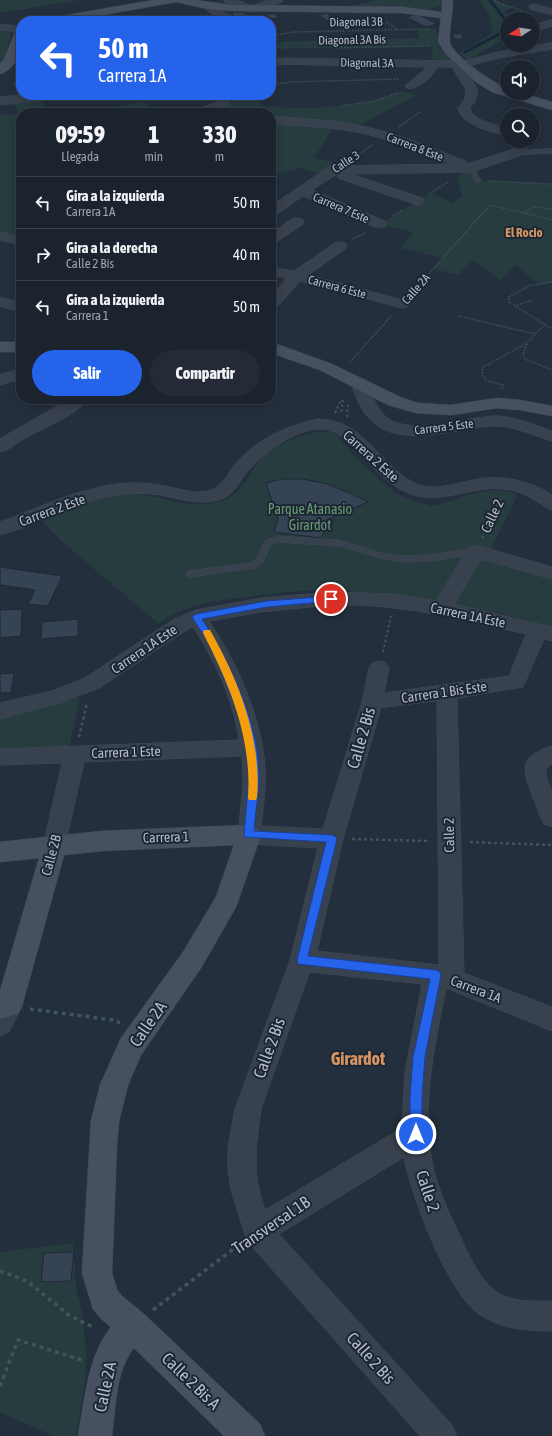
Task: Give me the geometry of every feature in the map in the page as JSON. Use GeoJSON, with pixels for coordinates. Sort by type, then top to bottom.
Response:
{"type":"FeatureCollection","features":[{"type":"Feature","properties":{"kind":"street"},"geometry":{"type":"LineString","coordinates":[[79,16],[173,0]]}},
{"type":"Feature","properties":{"kind":"street"},"geometry":{"type":"LineString","coordinates":[[180,0],[208,6],[252,9],[402,10],[446,16]]}},
{"type":"Feature","properties":{"kind":"street"},"geometry":{"type":"LineString","coordinates":[[230,0],[252,9],[278,0]]}},
{"type":"Feature","properties":{"kind":"street"},"geometry":{"type":"LineString","coordinates":[[447,0],[444,44],[460,64],[496,89],[512,96],[552,106]]}},
{"type":"Feature","properties":{"kind":"street"},"geometry":{"type":"LineString","coordinates":[[534,7],[547,0]]}},
{"type":"Feature","properties":{"kind":"street"},"geometry":{"type":"LineString","coordinates":[[208,6],[215,12],[224,16]]}},
{"type":"Feature","properties":{"kind":"street"},"geometry":{"type":"LineString","coordinates":[[534,7],[552,12]]}},
{"type":"Feature","properties":{"kind":"street"},"geometry":{"type":"LineString","coordinates":[[540,27],[552,23]]}},
{"type":"Feature","properties":{"kind":"street"},"geometry":{"type":"LineString","coordinates":[[0,27],[16,30]]}},
{"type":"Feature","properties":{"kind":"street","name":"Diagonal 3A"},"geometry":{"type":"LineString","coordinates":[[540,48],[552,46]]}},
{"type":"Feature","properties":{"kind":"street"},"geometry":{"type":"LineString","coordinates":[[487,58],[492,52],[500,47]]}},
{"type":"Feature","properties":{"kind":"street","name":"Diagonal 3A"},"geometry":{"type":"LineString","coordinates":[[276,61],[460,64],[521,52]]}},
{"type":"Feature","properties":{"kind":"street"},"geometry":{"type":"LineString","coordinates":[[536,52],[552,59]]}},
{"type":"Feature","properties":{"kind":"street"},"geometry":{"type":"LineString","coordinates":[[0,70],[15,58]]}},
{"type":"Feature","properties":{"kind":"street"},"geometry":{"type":"LineString","coordinates":[[411,86],[430,71],[433,63]]}},
{"type":"Feature","properties":{"kind":"street"},"geometry":{"type":"LineString","coordinates":[[460,64],[473,93],[471,100],[464,110],[464,114],[472,120],[500,130]]}},
{"type":"Feature","properties":{"kind":"street"},"geometry":{"type":"LineString","coordinates":[[0,101],[16,100]]}},
{"type":"Feature","properties":{"kind":"street"},"geometry":{"type":"LineString","coordinates":[[209,108],[225,100]]}},
{"type":"Feature","properties":{"kind":"street","name":"Carrera 8 Este"},"geometry":{"type":"LineString","coordinates":[[276,120],[345,126],[387,136],[471,168]]}},
{"type":"Feature","properties":{"kind":"street"},"geometry":{"type":"LineString","coordinates":[[332,171],[471,168],[515,154],[521,148]]}},
{"type":"Feature","properties":{"kind":"street"},"geometry":{"type":"LineString","coordinates":[[332,171],[417,201]]}},
{"type":"Feature","properties":{"kind":"street","name":"Calle 3"},"geometry":{"type":"LineString","coordinates":[[276,209],[332,171]]}},
{"type":"Feature","properties":{"kind":"street","name":"Carrera 7 Este"},"geometry":{"type":"LineString","coordinates":[[302,191],[380,224]]}},
{"type":"Feature","properties":{"kind":"street"},"geometry":{"type":"LineString","coordinates":[[276,236],[297,222]]}},
{"type":"Feature","properties":{"kind":"street"},"geometry":{"type":"LineString","coordinates":[[0,236],[16,240]]}},
{"type":"Feature","properties":{"kind":"street"},"geometry":{"type":"LineString","coordinates":[[276,299],[297,276],[340,246]]}},
{"type":"Feature","properties":{"kind":"street","name":"Carrera 6 Este"},"geometry":{"type":"LineString","coordinates":[[276,272],[297,276],[402,304]]}},
{"type":"Feature","properties":{"kind":"street"},"geometry":{"type":"LineString","coordinates":[[0,301],[16,306]]}},
{"type":"Feature","properties":{"kind":"street"},"geometry":{"type":"LineString","coordinates":[[0,347],[16,347]]}},
{"type":"Feature","properties":{"kind":"street"},"geometry":{"type":"LineString","coordinates":[[276,349],[341,373],[394,401],[427,410],[463,410],[498,403],[520,405],[552,411]]}},
{"type":"Feature","properties":{"kind":"street"},"geometry":{"type":"LineString","coordinates":[[0,380],[16,375]]}},
{"type":"Feature","properties":{"kind":"street","name":"Carrera 5 Este"},"geometry":{"type":"LineString","coordinates":[[359,382],[373,414],[382,422],[397,429],[414,432],[497,421],[552,436]]}},
{"type":"Feature","properties":{"kind":"street"},"geometry":{"type":"LineString","coordinates":[[0,447],[17,435],[66,410],[74,404]]}},
{"type":"Feature","properties":{"kind":"street","name":"Carrera 2 Este"},"geometry":{"type":"LineString","coordinates":[[0,529],[90,496],[113,490],[149,489],[196,497],[212,495],[226,489],[244,465],[277,439],[304,427],[329,424],[344,430],[395,479],[414,489],[439,493],[455,491],[482,484],[507,484],[531,491],[552,504]]}},
{"type":"Feature","properties":{"kind":"street"},"geometry":{"type":"LineString","coordinates":[[441,609],[476,551],[552,574]]}},
{"type":"Feature","properties":{"kind":"street","name":"Carrera 1A Este"},"geometry":{"type":"LineString","coordinates":[[0,712],[56,698],[92,683],[181,624],[196,617],[243,607],[291,602],[345,599],[394,601],[441,609],[545,632]]}},
{"type":"Feature","properties":{"kind":"street","name":"Calle 2A"},"geometry":{"type":"LineString","coordinates":[[95,1436],[120,1345],[111,1307],[104,1298],[97,1273],[105,1122],[116,1079],[131,1047],[192,960],[211,930],[227,900],[249,835],[254,776],[252,748],[245,720],[222,661],[215,646],[196,617]]}},
{"type":"Feature","properties":{"kind":"street","name":"Carrera 1 Bis Este"},"geometry":{"type":"LineString","coordinates":[[372,702],[516,682],[545,632]]}},
{"type":"Feature","properties":{"kind":"street","name":"Calle 2 Bis"},"geometry":{"type":"LineString","coordinates":[[379,668],[372,702],[332,839],[302,960],[254,1090],[244,1128],[242,1155],[245,1190],[257,1231],[441,1436]]}},
{"type":"Feature","properties":{"kind":"street","name":"Calle 2"},"geometry":{"type":"LineString","coordinates":[[447,692],[444,977],[419,1057],[416,1096],[416,1134],[420,1170],[431,1203],[444,1233],[468,1282],[479,1296],[502,1312],[518,1315],[552,1316]]}},
{"type":"Feature","properties":{"kind":"street","name":"Carrera 1 Este"},"geometry":{"type":"LineString","coordinates":[[0,757],[252,748]]}},
{"type":"Feature","properties":{"kind":"street","name":"Calle 2B"},"geometry":{"type":"LineString","coordinates":[[3,1013],[54,846],[75,754]]}},
{"type":"Feature","properties":{"kind":"street"},"geometry":{"type":"LineString","coordinates":[[547,756],[535,767],[535,776],[552,818]]}},
{"type":"Feature","properties":{"kind":"street","name":"Carrera 1"},"geometry":{"type":"LineString","coordinates":[[0,852],[150,838],[249,835],[332,839]]}},
{"type":"Feature","properties":{"kind":"street","name":"Carrera 1A"},"geometry":{"type":"LineString","coordinates":[[302,960],[444,977],[552,1019]]}},
{"type":"Feature","properties":{"kind":"street","name":"Transversal 1B"},"geometry":{"type":"LineString","coordinates":[[257,1231],[416,1134]]}},
{"type":"Feature","properties":{"kind":"street","name":"Calle 2 Bis A"},"geometry":{"type":"LineString","coordinates":[[120,1345],[248,1436]]}},
{"type":"Feature","properties":{"kind":"lane"},"geometry":{"type":"LineString","coordinates":[[515,154],[552,151]]}},
{"type":"Feature","properties":{"kind":"lane"},"geometry":{"type":"LineString","coordinates":[[471,168],[478,181]]}},
{"type":"Feature","properties":{"kind":"lane"},"geometry":{"type":"LineString","coordinates":[[189,574],[248,567],[257,563],[266,544],[270,540],[277,539],[334,543],[386,558],[402,560],[476,551]]}},
{"type":"Feature","properties":{"kind":"path"},"geometry":{"type":"LineString","coordinates":[[495,0],[501,4],[526,12],[534,7]]}},
{"type":"Feature","properties":{"kind":"path","name":"Diagonal 3B"},"geometry":{"type":"LineString","coordinates":[[276,35],[293,32],[436,29]]}},
{"type":"Feature","properties":{"kind":"path","name":"Diagonal 3A Bis"},"geometry":{"type":"LineString","coordinates":[[333,48],[433,46]]}},
{"type":"Feature","properties":{"kind":"path"},"geometry":{"type":"LineString","coordinates":[[276,84],[290,82],[422,78]]}},
{"type":"Feature","properties":{"kind":"path"},"geometry":{"type":"LineString","coordinates":[[341,106],[375,101],[399,93],[411,86]]}},
{"type":"Feature","properties":{"kind":"path","name":"Calle 3"},"geometry":{"type":"LineString","coordinates":[[332,171],[387,136],[421,111]]}},
{"type":"Feature","properties":{"kind":"path"},"geometry":{"type":"LineString","coordinates":[[478,181],[552,184]]}},
{"type":"Feature","properties":{"kind":"path","name":"Calle 2A"},"geometry":{"type":"LineString","coordinates":[[341,373],[490,205],[524,213]]}},
{"type":"Feature","properties":{"kind":"path"},"geometry":{"type":"LineString","coordinates":[[524,213],[532,207],[552,209]]}},
{"type":"Feature","properties":{"kind":"path"},"geometry":{"type":"LineString","coordinates":[[524,213],[552,220]]}},
{"type":"Feature","properties":{"kind":"path"},"geometry":{"type":"LineString","coordinates":[[552,282],[544,282],[515,293],[509,297],[509,302],[513,306],[552,329]]}},
{"type":"Feature","properties":{"kind":"path"},"geometry":{"type":"LineString","coordinates":[[513,306],[533,300]]}},
{"type":"Feature","properties":{"kind":"path"},"geometry":{"type":"LineString","coordinates":[[458,316],[535,334]]}},
{"type":"Feature","properties":{"kind":"path"},"geometry":{"type":"LineString","coordinates":[[503,385],[487,381],[482,374],[484,367],[527,343],[544,325]]}},
{"type":"Feature","properties":{"kind":"path"},"geometry":{"type":"LineString","coordinates":[[527,343],[523,354],[525,359],[552,370]]}},
{"type":"Feature","properties":{"kind":"path"},"geometry":{"type":"LineString","coordinates":[[329,424],[341,400],[344,401],[341,417],[347,420],[348,400]]}},
{"type":"Feature","properties":{"kind":"path","name":"Calle 2"},"geometry":{"type":"LineString","coordinates":[[476,551],[507,484]]}},
{"type":"Feature","properties":{"kind":"path"},"geometry":{"type":"LineString","coordinates":[[379,668],[394,601]]}},
{"type":"Feature","properties":{"kind":"path"},"geometry":{"type":"LineString","coordinates":[[75,754],[92,683]]}},
{"type":"Feature","properties":{"kind":"path"},"geometry":{"type":"LineString","coordinates":[[3,1013],[113,1020],[140,1034]]}},
{"type":"Feature","properties":{"kind":"path","name":"Transversal 1B"},"geometry":{"type":"LineString","coordinates":[[120,1345],[257,1231]]}},
{"type":"Feature","properties":{"kind":"path"},"geometry":{"type":"LineString","coordinates":[[0,1271],[27,1281],[70,1316],[102,1331],[120,1345]]}},
{"type":"Feature","properties":{"kind":"path"},"geometry":{"type":"LineString","coordinates":[[0,1386],[18,1340],[120,1345]]}},
{"type":"Feature","properties":{"kind":"green space"},"geometry":{"type":"Polygon","coordinates":[[[0,0],[80,0],[0,13],[0,0]]]}},
{"type":"Feature","properties":{"kind":"green space"},"geometry":{"type":"Polygon","coordinates":[[[376,0],[440,0],[442,3],[440,6],[429,9],[344,8],[376,0]]]}},
{"type":"Feature","properties":{"kind":"green space"},"geometry":{"type":"Polygon","coordinates":[[[479,0],[495,0],[511,8],[500,12],[500,42],[467,60],[459,53],[493,33],[489,14],[479,0]]]}},
{"type":"Feature","properties":{"kind":"green space"},"geometry":{"type":"Polygon","coordinates":[[[417,29],[436,29],[439,47],[452,61],[433,61],[432,46],[276,49],[276,42],[419,38],[417,29]]]}},
{"type":"Feature","properties":{"kind":"green space"},"geometry":{"type":"Polygon","coordinates":[[[12,31],[4,61],[0,66],[0,32],[12,31]]]}},
{"type":"Feature","properties":{"kind":"green space"},"geometry":{"type":"Polygon","coordinates":[[[402,91],[416,95],[360,125],[276,117],[276,108],[231,108],[227,106],[227,100],[260,100],[262,106],[295,108],[333,107],[370,102],[402,91]]]}},
{"type":"Feature","properties":{"kind":"green space"},"geometry":{"type":"Polygon","coordinates":[[[42,101],[44,108],[16,108],[14,103],[42,101]]]}},
{"type":"Feature","properties":{"kind":"green space"},"geometry":{"type":"Polygon","coordinates":[[[142,101],[151,108],[114,108],[142,101]]]}},
{"type":"Feature","properties":{"kind":"green space"},"geometry":{"type":"Polygon","coordinates":[[[16,114],[16,235],[0,232],[0,115],[16,114]]]}},
{"type":"Feature","properties":{"kind":"green space"},"geometry":{"type":"Polygon","coordinates":[[[276,124],[332,129],[314,158],[337,163],[319,174],[300,168],[276,174],[276,124]]]}},
{"type":"Feature","properties":{"kind":"green space"},"geometry":{"type":"Polygon","coordinates":[[[471,168],[478,181],[552,184],[552,283],[539,284],[516,265],[500,280],[473,260],[458,275],[433,269],[443,258],[400,248],[413,232],[380,224],[431,193],[452,203],[462,196],[458,176],[471,168]]]}},
{"type":"Feature","properties":{"kind":"green space","name":"Parque Atanasio Girardot"},"geometry":{"type":"Polygon","coordinates":[[[317,432],[331,432],[338,436],[352,454],[395,493],[411,500],[431,506],[486,491],[500,490],[518,494],[487,557],[552,577],[552,628],[531,621],[466,606],[328,590],[277,593],[201,604],[180,611],[159,624],[68,547],[42,521],[99,498],[123,494],[147,495],[188,504],[210,504],[222,501],[230,498],[236,493],[265,455],[290,440],[317,432]]]}},
{"type":"Feature","properties":{"kind":"green space"},"geometry":{"type":"Polygon","coordinates":[[[80,697],[69,748],[0,750],[0,719],[80,697]]]}},
{"type":"Feature","properties":{"kind":"green space"},"geometry":{"type":"Polygon","coordinates":[[[73,1243],[76,1289],[82,1312],[86,1352],[85,1382],[76,1436],[53,1436],[0,1412],[0,1252],[73,1243]]]}},
{"type":"Feature","properties":{"kind":"building"},"geometry":{"type":"Polygon","coordinates":[[[232,12],[245,12],[245,16],[233,16],[232,12]]]}},
{"type":"Feature","properties":{"kind":"building"},"geometry":{"type":"Polygon","coordinates":[[[274,13],[279,18],[276,18],[276,16],[266,15],[274,13]]]}},
{"type":"Feature","properties":{"kind":"building"},"geometry":{"type":"Polygon","coordinates":[[[327,13],[337,20],[329,22],[319,15],[327,13]]]}},
{"type":"Feature","properties":{"kind":"building"},"geometry":{"type":"Polygon","coordinates":[[[417,14],[437,24],[426,27],[406,17],[417,14]]]}},
{"type":"Feature","properties":{"kind":"building"},"geometry":{"type":"Polygon","coordinates":[[[453,34],[462,34],[463,39],[454,39],[453,34]]]}},
{"type":"Feature","properties":{"kind":"building"},"geometry":{"type":"Polygon","coordinates":[[[282,479],[303,479],[327,484],[368,502],[327,520],[322,538],[274,532],[278,519],[266,483],[282,479]]]}},
{"type":"Feature","properties":{"kind":"building"},"geometry":{"type":"Polygon","coordinates":[[[0,567],[62,576],[48,606],[28,604],[35,590],[0,585],[0,567]]]}},
{"type":"Feature","properties":{"kind":"building"},"geometry":{"type":"Polygon","coordinates":[[[22,609],[21,636],[0,638],[0,610],[22,609]]]}},
{"type":"Feature","properties":{"kind":"building"},"geometry":{"type":"Polygon","coordinates":[[[78,619],[78,636],[41,639],[42,622],[78,619]]]}},
{"type":"Feature","properties":{"kind":"building"},"geometry":{"type":"Polygon","coordinates":[[[14,673],[11,693],[0,693],[0,674],[14,673]]]}},
{"type":"Feature","properties":{"kind":"building"},"geometry":{"type":"Polygon","coordinates":[[[74,1252],[71,1281],[41,1282],[44,1253],[74,1252]]]}},
{"type":"Feature","properties":{"kind":"waterway"},"geometry":{"type":"LineString","coordinates":[[490,0],[500,13]]}},
{"type":"Feature","properties":{"kind":"waterway"},"geometry":{"type":"LineString","coordinates":[[465,52],[500,34]]}},
{"type":"Feature","properties":{"kind":"slow traffic"},"geometry":{"type":"LineString","coordinates":[[207,633],[222,661],[245,720],[252,748],[254,776],[252,798]]}},
{"type":"Feature","properties":{"kind":"district","name":"El Rocio"},"geometry":{"type":"Point","coordinates":[524,232]}},
{"type":"Feature","properties":{"kind":"district","name":"Girardot"},"geometry":{"type":"Point","coordinates":[358,1058]}},
{"type":"Feature","properties":{"kind":"route"},"geometry":{"type":"LineString","coordinates":[[331,599],[243,607],[196,617],[215,646],[222,661],[245,720],[252,748],[254,776],[249,835],[332,839],[302,960],[436,975],[419,1057],[416,1096],[416,1134]]}}]}
